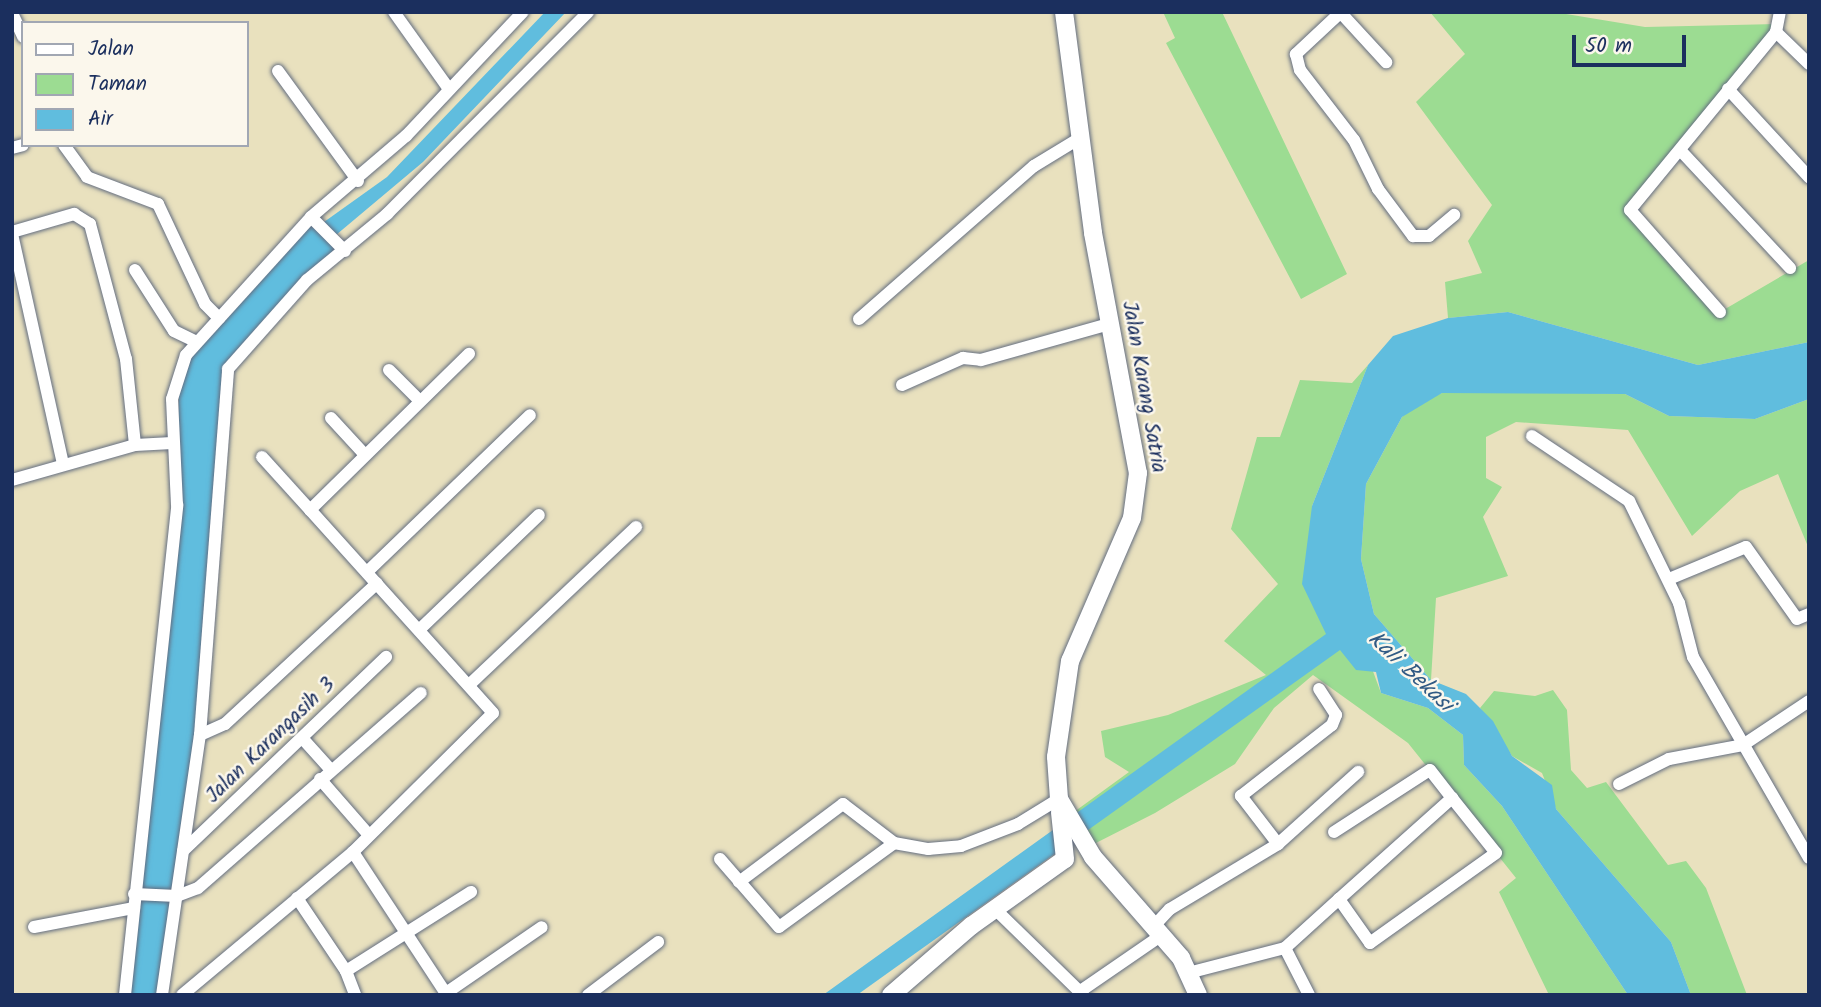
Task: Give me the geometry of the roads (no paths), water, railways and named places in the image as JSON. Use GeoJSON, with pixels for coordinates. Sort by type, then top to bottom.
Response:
{"type":"FeatureCollection","features":[{"type":"Feature","properties":{"kind":"street"},"geometry":{"type":"LineString","coordinates":[[394,12],[449,89]]}},
{"type":"Feature","properties":{"kind":"street"},"geometry":{"type":"LineString","coordinates":[[125,995],[177,505],[172,399],[197,342],[311,217],[358,181],[523,12]]}},
{"type":"Feature","properties":{"kind":"street"},"geometry":{"type":"LineString","coordinates":[[162,995],[200,736],[229,369],[307,280],[345,251],[589,12]]}},
{"type":"Feature","properties":{"kind":"street","name":"Jalan Karang Satria"},"geometry":{"type":"LineString","coordinates":[[1064,12],[1080,138],[1138,494],[1070,661],[1056,757],[1059,799],[1093,857],[1158,930],[1188,973],[1198,995]]}},
{"type":"Feature","properties":{"kind":"street"},"geometry":{"type":"LineString","coordinates":[[1720,312],[1630,210],[1776,32],[1780,12]]}},
{"type":"Feature","properties":{"kind":"street"},"geometry":{"type":"LineString","coordinates":[[12,13],[21,33]]}},
{"type":"Feature","properties":{"kind":"street"},"geometry":{"type":"LineString","coordinates":[[1386,62],[1341,13],[1296,54],[1300,70],[1354,140],[1378,188],[1413,236],[1429,236],[1454,215]]}},
{"type":"Feature","properties":{"kind":"street"},"geometry":{"type":"LineString","coordinates":[[1776,32],[1807,61]]}},
{"type":"Feature","properties":{"kind":"street"},"geometry":{"type":"LineString","coordinates":[[278,71],[358,181]]}},
{"type":"Feature","properties":{"kind":"street"},"geometry":{"type":"LineString","coordinates":[[1728,89],[1809,177]]}},
{"type":"Feature","properties":{"kind":"street"},"geometry":{"type":"LineString","coordinates":[[859,319],[1034,166],[1080,138]]}},
{"type":"Feature","properties":{"kind":"street"},"geometry":{"type":"LineString","coordinates":[[65,147],[87,177],[158,204],[205,304],[219,318]]}},
{"type":"Feature","properties":{"kind":"street"},"geometry":{"type":"LineString","coordinates":[[1681,151],[1790,268]]}},
{"type":"Feature","properties":{"kind":"street"},"geometry":{"type":"LineString","coordinates":[[63,464],[12,233],[74,215],[90,224],[126,359],[135,445]]}},
{"type":"Feature","properties":{"kind":"street"},"geometry":{"type":"LineString","coordinates":[[311,217],[345,251]]}},
{"type":"Feature","properties":{"kind":"street"},"geometry":{"type":"LineString","coordinates":[[135,270],[174,331],[197,342]]}},
{"type":"Feature","properties":{"kind":"street"},"geometry":{"type":"LineString","coordinates":[[902,385],[962,358],[981,360],[1109,324]]}},
{"type":"Feature","properties":{"kind":"street"},"geometry":{"type":"LineString","coordinates":[[310,510],[419,400],[469,354]]}},
{"type":"Feature","properties":{"kind":"street"},"geometry":{"type":"LineString","coordinates":[[389,370],[419,400]]}},
{"type":"Feature","properties":{"kind":"street"},"geometry":{"type":"LineString","coordinates":[[367,572],[530,415]]}},
{"type":"Feature","properties":{"kind":"street"},"geometry":{"type":"LineString","coordinates":[[331,418],[365,455]]}},
{"type":"Feature","properties":{"kind":"street"},"geometry":{"type":"LineString","coordinates":[[1532,436],[1622,493],[1669,579],[1693,657],[1743,745],[1803,835],[1809,858]]}},
{"type":"Feature","properties":{"kind":"street"},"geometry":{"type":"LineString","coordinates":[[12,480],[135,445],[172,443]]}},
{"type":"Feature","properties":{"kind":"street"},"geometry":{"type":"LineString","coordinates":[[182,995],[353,852],[368,834],[489,720],[490,706],[262,457]]}},
{"type":"Feature","properties":{"kind":"street"},"geometry":{"type":"LineString","coordinates":[[419,630],[539,515]]}},
{"type":"Feature","properties":{"kind":"street"},"geometry":{"type":"LineString","coordinates":[[470,685],[636,527]]}},
{"type":"Feature","properties":{"kind":"street"},"geometry":{"type":"LineString","coordinates":[[1669,579],[1746,547],[1797,619],[1809,614]]}},
{"type":"Feature","properties":{"kind":"street"},"geometry":{"type":"LineString","coordinates":[[200,736],[217,731],[377,583]]}},
{"type":"Feature","properties":{"kind":"street","name":"Jalan Karangasih 3"},"geometry":{"type":"LineString","coordinates":[[183,852],[386,657]]}},
{"type":"Feature","properties":{"kind":"street"},"geometry":{"type":"LineString","coordinates":[[1278,845],[1241,796],[1332,725],[1336,715],[1319,689]]}},
{"type":"Feature","properties":{"kind":"street"},"geometry":{"type":"LineString","coordinates":[[134,894],[177,896],[198,888],[421,693]]}},
{"type":"Feature","properties":{"kind":"street"},"geometry":{"type":"LineString","coordinates":[[1619,783],[1669,759],[1743,745],[1809,701]]}},
{"type":"Feature","properties":{"kind":"street"},"geometry":{"type":"LineString","coordinates":[[303,739],[331,770]]}},
{"type":"Feature","properties":{"kind":"street"},"geometry":{"type":"LineString","coordinates":[[1334,832],[1430,769],[1496,853],[1370,943],[1339,898]]}},
{"type":"Feature","properties":{"kind":"street"},"geometry":{"type":"LineString","coordinates":[[995,909],[1081,993],[1158,930],[1170,909],[1278,845],[1358,772]]}},
{"type":"Feature","properties":{"kind":"street"},"geometry":{"type":"LineString","coordinates":[[320,779],[368,834]]}},
{"type":"Feature","properties":{"kind":"street"},"geometry":{"type":"LineString","coordinates":[[1188,973],[1285,948],[1452,798]]}},
{"type":"Feature","properties":{"kind":"street"},"geometry":{"type":"LineString","coordinates":[[739,882],[843,804],[894,843],[961,846],[1018,824],[1059,799],[1065,859],[995,909],[891,995]]}},
{"type":"Feature","properties":{"kind":"street"},"geometry":{"type":"LineString","coordinates":[[720,859],[779,927],[894,843]]}},
{"type":"Feature","properties":{"kind":"street"},"geometry":{"type":"LineString","coordinates":[[353,852],[409,928],[447,994],[542,927]]}},
{"type":"Feature","properties":{"kind":"street"},"geometry":{"type":"LineString","coordinates":[[995,909],[1093,857]]}},
{"type":"Feature","properties":{"kind":"street"},"geometry":{"type":"LineString","coordinates":[[346,971],[409,928],[471,892]]}},
{"type":"Feature","properties":{"kind":"street"},"geometry":{"type":"LineString","coordinates":[[297,898],[346,971],[355,995]]}},
{"type":"Feature","properties":{"kind":"street"},"geometry":{"type":"LineString","coordinates":[[34,927],[134,908]]}},
{"type":"Feature","properties":{"kind":"street"},"geometry":{"type":"LineString","coordinates":[[588,995],[658,942]]}},
{"type":"Feature","properties":{"kind":"street"},"geometry":{"type":"LineString","coordinates":[[1285,948],[1309,995]]}},
{"type":"Feature","properties":{"kind":"water"},"geometry":{"type":"Polygon","coordinates":[[[545,12],[566,12],[423,162],[336,235],[324,222],[387,177],[545,12]]]}},
{"type":"Feature","properties":{"kind":"water"},"geometry":{"type":"Polygon","coordinates":[[[311,217],[345,251],[307,280],[228,370],[213,595],[162,995],[125,995],[172,562],[180,371],[311,217]]]}},
{"type":"Feature","properties":{"kind":"water","name":"Kali Bekasi"},"geometry":{"type":"Polygon","coordinates":[[[1508,312],[1698,365],[1809,342],[1809,399],[1755,419],[1669,416],[1625,394],[1442,393],[1402,417],[1366,484],[1361,559],[1374,614],[1431,680],[1466,694],[1493,721],[1512,756],[1552,785],[1556,809],[1671,942],[1691,995],[1628,995],[1502,806],[1464,765],[1463,735],[1428,708],[1381,693],[1376,672],[1356,670],[1340,650],[857,995],[823,995],[1326,634],[1302,584],[1312,506],[1368,365],[1393,336],[1448,318],[1508,312]]]}}]}
